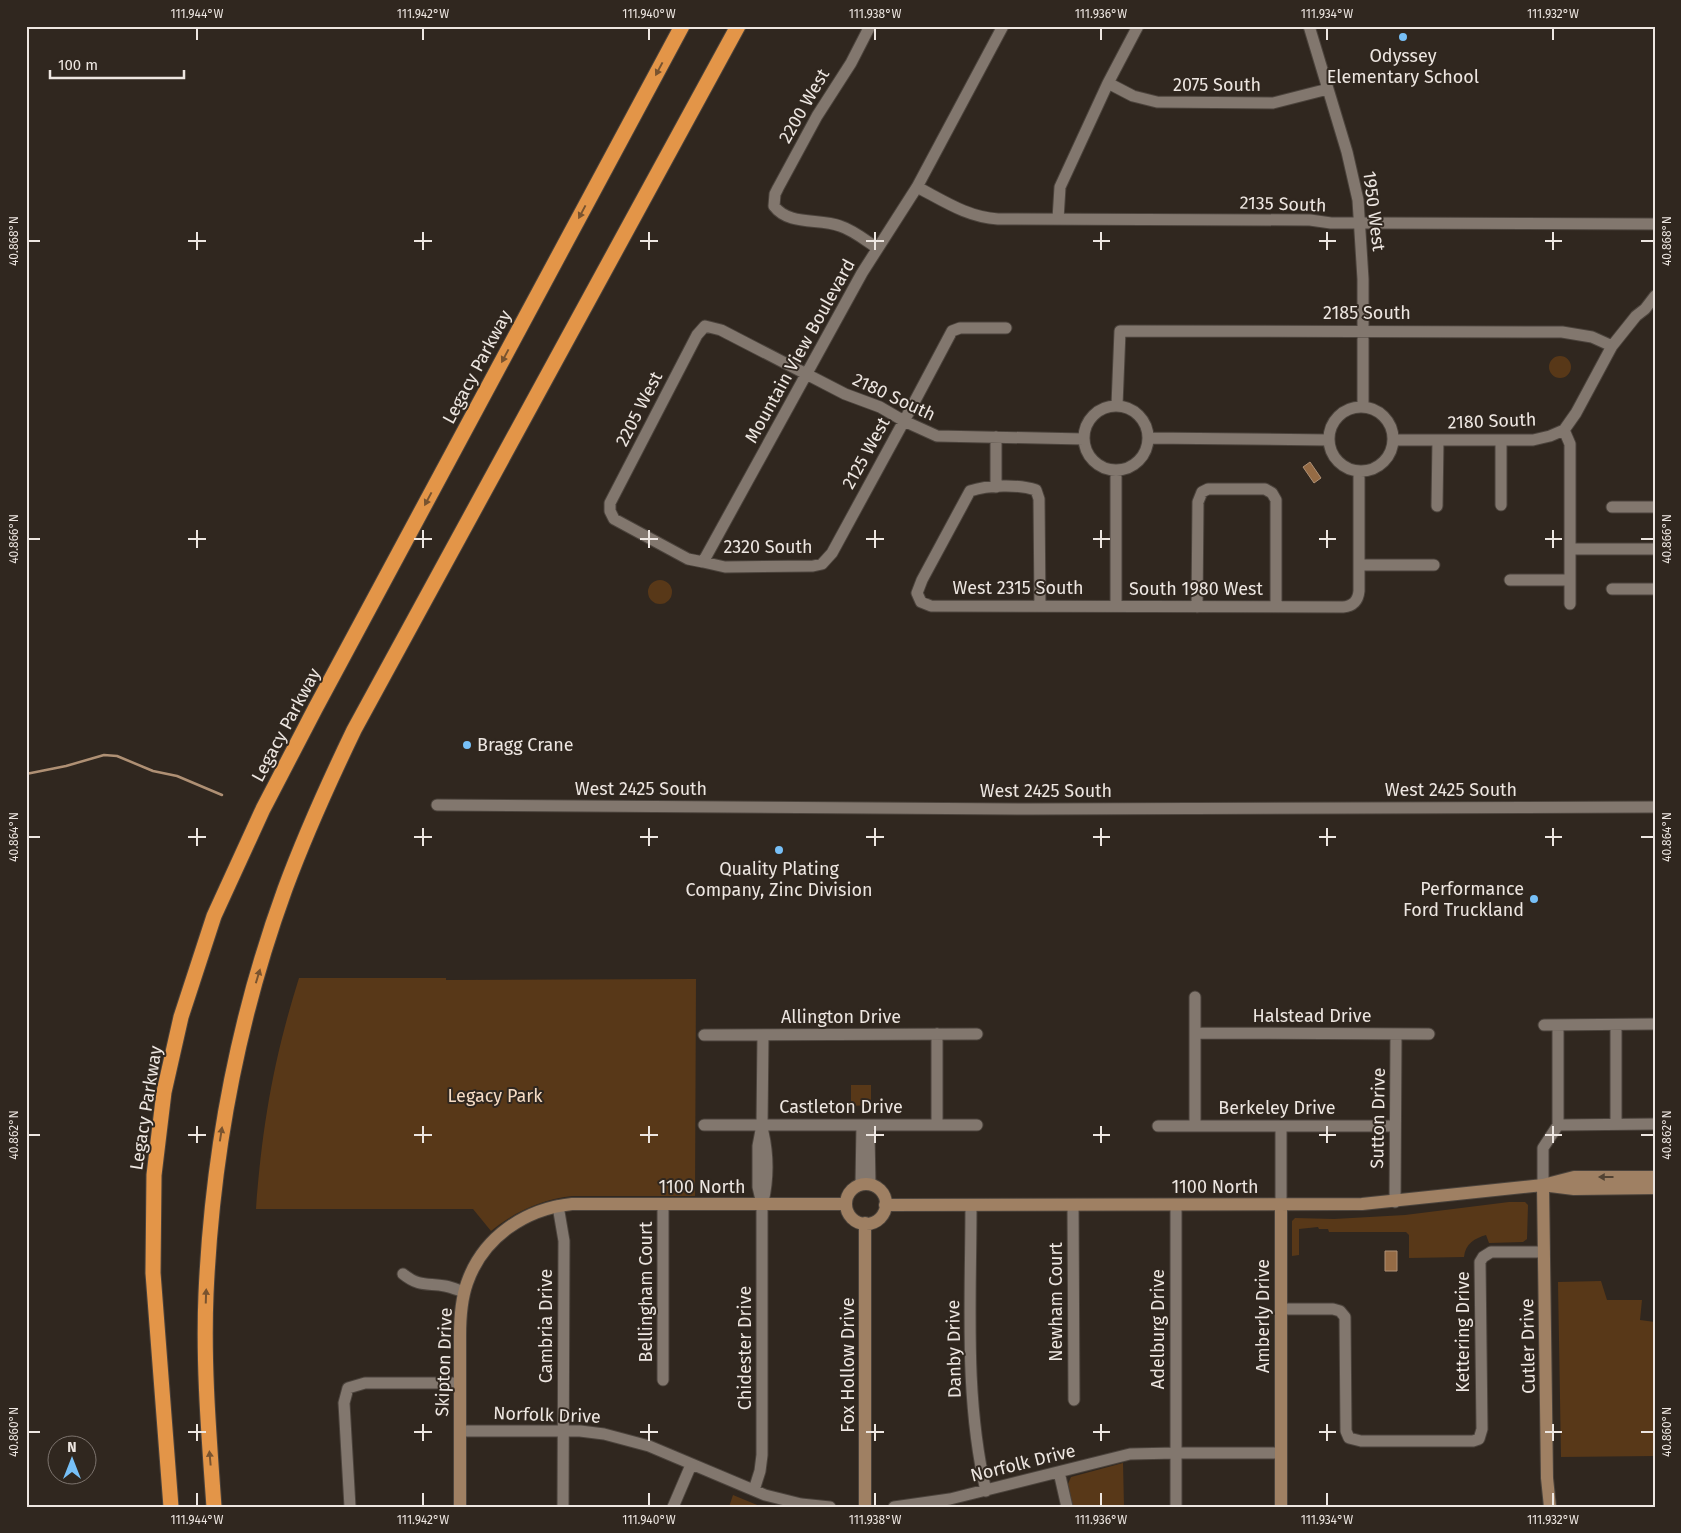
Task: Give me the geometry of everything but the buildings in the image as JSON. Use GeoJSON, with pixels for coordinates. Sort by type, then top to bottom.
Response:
{"type":"FeatureCollection","features":[{"type":"Feature","properties":{"kind":"highway","name":"Legacy Parkway"},"geometry":{"type":"LineString","coordinates":[[171,1507],[153,1273],[154,1175],[164,1092],[181,1017],[214,916],[263,809],[682,26]]}},
{"type":"Feature","properties":{"kind":"highway"},"geometry":{"type":"LineString","coordinates":[[214,1507],[206,1402],[206,1295],[210,1231],[221,1134],[251,998],[284,891],[310,825],[354,730],[738,26]]}},
{"type":"Feature","properties":{"kind":"street","name":"2200 West"},"geometry":{"type":"LineString","coordinates":[[870,26],[850,63],[817,116],[778,188],[775,194],[774,206],[784,214],[795,218],[838,225],[876,248]]}},
{"type":"Feature","properties":{"kind":"street","name":"Mountain View Boulevard"},"geometry":{"type":"LineString","coordinates":[[703,562],[876,248],[917,187],[1003,26]]}},
{"type":"Feature","properties":{"kind":"street"},"geometry":{"type":"LineString","coordinates":[[1058,218],[1060,187],[1108,84],[1138,26]]}},
{"type":"Feature","properties":{"kind":"street","name":"1950 West"},"geometry":{"type":"LineString","coordinates":[[1309,26],[1354,179],[1361,223],[1363,407]]}},
{"type":"Feature","properties":{"kind":"street","name":"2075 South"},"geometry":{"type":"LineString","coordinates":[[1108,84],[1133,96],[1158,102],[1274,102],[1328,89]]}},
{"type":"Feature","properties":{"kind":"street","name":"2135 South"},"geometry":{"type":"LineString","coordinates":[[917,187],[964,212],[980,217],[998,218],[1310,220],[1330,223],[1655,224]]}},
{"type":"Feature","properties":{"kind":"street"},"geometry":{"type":"LineString","coordinates":[[1570,604],[1570,444],[1564,430],[1576,414],[1612,346],[1636,316],[1650,308],[1655,296]]}},
{"type":"Feature","properties":{"kind":"street","name":"2180 South"},"geometry":{"type":"LineString","coordinates":[[705,326],[721,330],[845,394],[880,407],[904,421],[937,436],[1084,439]]}},
{"type":"Feature","properties":{"kind":"street","name":"2205 West"},"geometry":{"type":"LineString","coordinates":[[610,511],[610,503],[697,335],[705,326]]}},
{"type":"Feature","properties":{"kind":"street","name":"2125 West"},"geometry":{"type":"LineString","coordinates":[[822,564],[832,553],[952,331],[960,328],[1006,328]]}},
{"type":"Feature","properties":{"kind":"street","name":"2185 South"},"geometry":{"type":"LineString","coordinates":[[1117,405],[1120,331],[1363,330],[1562,332],[1592,337],[1612,346]]}},
{"type":"Feature","properties":{"kind":"street"},"geometry":{"type":"LineString","coordinates":[[1117,405],[1129,408],[1140,415],[1147,426],[1149,438],[1147,451],[1139,462],[1129,468],[1116,471],[1104,468],[1093,461],[1086,451],[1084,439],[1086,426],[1093,416],[1104,408],[1117,405]]}},
{"type":"Feature","properties":{"kind":"street"},"geometry":{"type":"LineString","coordinates":[[1363,407],[1375,410],[1385,418],[1392,428],[1393,440],[1390,453],[1383,463],[1372,469],[1360,471],[1348,468],[1338,461],[1331,451],[1329,440],[1330,429],[1339,416],[1352,408],[1363,407]]}},
{"type":"Feature","properties":{"kind":"street","name":"2180 South"},"geometry":{"type":"LineString","coordinates":[[1393,440],[1533,440],[1564,430]]}},
{"type":"Feature","properties":{"kind":"street"},"geometry":{"type":"LineString","coordinates":[[996,437],[996,487],[1025,486],[1036,490],[1039,499],[1040,606]]}},
{"type":"Feature","properties":{"kind":"street"},"geometry":{"type":"LineString","coordinates":[[1149,438],[1329,440]]}},
{"type":"Feature","properties":{"kind":"street"},"geometry":{"type":"LineString","coordinates":[[1437,506],[1438,440]]}},
{"type":"Feature","properties":{"kind":"street"},"geometry":{"type":"LineString","coordinates":[[1501,440],[1501,506]]}},
{"type":"Feature","properties":{"kind":"street"},"geometry":{"type":"LineString","coordinates":[[1116,471],[1116,606]]}},
{"type":"Feature","properties":{"kind":"street"},"geometry":{"type":"LineString","coordinates":[[1360,471],[1359,566],[1434,565]]}},
{"type":"Feature","properties":{"kind":"street","name":"West 2315 South"},"geometry":{"type":"LineString","coordinates":[[996,487],[970,491],[922,580],[917,593],[921,602],[931,606],[1116,606]]}},
{"type":"Feature","properties":{"kind":"street","name":"South 1980 West"},"geometry":{"type":"LineString","coordinates":[[1197,607],[1198,502],[1202,492],[1208,489],[1265,489],[1272,492],[1276,500],[1276,607]]}},
{"type":"Feature","properties":{"kind":"street"},"geometry":{"type":"LineString","coordinates":[[1612,507],[1655,507]]}},
{"type":"Feature","properties":{"kind":"street","name":"2320 South"},"geometry":{"type":"LineString","coordinates":[[610,511],[614,520],[688,559],[725,567],[813,566],[822,564]]}},
{"type":"Feature","properties":{"kind":"street"},"geometry":{"type":"LineString","coordinates":[[1570,549],[1655,549]]}},
{"type":"Feature","properties":{"kind":"street","name":"South 1980 West"},"geometry":{"type":"LineString","coordinates":[[1116,606],[1351,606],[1359,596],[1359,566]]}},
{"type":"Feature","properties":{"kind":"street"},"geometry":{"type":"LineString","coordinates":[[1510,580],[1570,580]]}},
{"type":"Feature","properties":{"kind":"street"},"geometry":{"type":"LineString","coordinates":[[1612,589],[1655,589]]}},
{"type":"Feature","properties":{"kind":"street","name":"West 2425 South"},"geometry":{"type":"LineString","coordinates":[[437,805],[1030,809],[1655,807]]}},
{"type":"Feature","properties":{"kind":"street"},"geometry":{"type":"LineString","coordinates":[[1195,997],[1195,1126]]}},
{"type":"Feature","properties":{"kind":"street"},"geometry":{"type":"LineString","coordinates":[[1544,1026],[1655,1024]]}},
{"type":"Feature","properties":{"kind":"street"},"geometry":{"type":"LineString","coordinates":[[1543,1185],[1543,1148],[1558,1125],[1558,1025]]}},
{"type":"Feature","properties":{"kind":"street"},"geometry":{"type":"LineString","coordinates":[[1616,1025],[1616,1124]]}},
{"type":"Feature","properties":{"kind":"street","name":"Halstead Drive"},"geometry":{"type":"LineString","coordinates":[[1195,1033],[1429,1034]]}},
{"type":"Feature","properties":{"kind":"street","name":"Allington Drive"},"geometry":{"type":"LineString","coordinates":[[704,1034],[977,1034]]}},
{"type":"Feature","properties":{"kind":"street","name":"Chidester Drive"},"geometry":{"type":"LineString","coordinates":[[754,1490],[760,1471],[762,1455],[762,1204],[758,1188],[758,1146],[762,1125],[763,1034]]}},
{"type":"Feature","properties":{"kind":"street"},"geometry":{"type":"LineString","coordinates":[[937,1034],[937,1125]]}},
{"type":"Feature","properties":{"kind":"street","name":"Sutton Drive"},"geometry":{"type":"LineString","coordinates":[[1395,1202],[1396,1034]]}},
{"type":"Feature","properties":{"kind":"street"},"geometry":{"type":"LineString","coordinates":[[1558,1125],[1655,1124]]}},
{"type":"Feature","properties":{"kind":"street","name":"Castleton Drive"},"geometry":{"type":"LineString","coordinates":[[704,1125],[977,1125]]}},
{"type":"Feature","properties":{"kind":"street"},"geometry":{"type":"LineString","coordinates":[[865,1125],[866,1184]]}},
{"type":"Feature","properties":{"kind":"street","name":"Berkeley Drive"},"geometry":{"type":"LineString","coordinates":[[1158,1126],[1395,1126]]}},
{"type":"Feature","properties":{"kind":"street","name":"Amberly Drive"},"geometry":{"type":"LineString","coordinates":[[1281,1126],[1281,1507]]}},
{"type":"Feature","properties":{"kind":"street","name":"1100 North"},"geometry":{"type":"LineString","coordinates":[[886,1205],[1362,1204],[1543,1185],[1574,1177],[1655,1177]]}},
{"type":"Feature","properties":{"kind":"street"},"geometry":{"type":"LineString","coordinates":[[866,1184],[880,1190],[886,1205],[879,1218],[875,1221],[860,1223],[848,1214],[846,1204],[850,1192],[866,1184]]}},
{"type":"Feature","properties":{"kind":"street","name":"1100 North"},"geometry":{"type":"LineString","coordinates":[[1543,1185],[1574,1189],[1655,1188]]}},
{"type":"Feature","properties":{"kind":"street","name":"Cutler Drive"},"geometry":{"type":"LineString","coordinates":[[1543,1185],[1547,1478],[1550,1507]]}},
{"type":"Feature","properties":{"kind":"street","name":"1100 North"},"geometry":{"type":"LineString","coordinates":[[558,1206],[580,1204],[846,1204]]}},
{"type":"Feature","properties":{"kind":"street","name":"Bellingham Court"},"geometry":{"type":"LineString","coordinates":[[663,1204],[663,1380]]}},
{"type":"Feature","properties":{"kind":"street","name":"Danby Drive"},"geometry":{"type":"LineString","coordinates":[[971,1205],[972,1394],[977,1446],[986,1491]]}},
{"type":"Feature","properties":{"kind":"street","name":"Newham Court"},"geometry":{"type":"LineString","coordinates":[[1074,1205],[1074,1400]]}},
{"type":"Feature","properties":{"kind":"street","name":"Adelburg Drive"},"geometry":{"type":"LineString","coordinates":[[1176,1205],[1176,1507]]}},
{"type":"Feature","properties":{"kind":"street","name":"Skipton Drive"},"geometry":{"type":"LineString","coordinates":[[460,1507],[460,1326],[464,1292],[471,1272],[482,1254],[501,1233],[530,1215],[558,1206]]}},
{"type":"Feature","properties":{"kind":"street","name":"Cambria Drive"},"geometry":{"type":"LineString","coordinates":[[558,1206],[564,1242],[563,1507]]}},
{"type":"Feature","properties":{"kind":"street","name":"Fox Hollow Drive"},"geometry":{"type":"LineString","coordinates":[[865,1223],[865,1507]]}},
{"type":"Feature","properties":{"kind":"street","name":"Kettering Drive"},"geometry":{"type":"LineString","coordinates":[[1281,1309],[1333,1309],[1340,1311],[1345,1317],[1346,1431],[1349,1438],[1361,1442],[1469,1442],[1479,1439],[1482,1429],[1480,1262],[1483,1257],[1491,1252],[1544,1252]]}},
{"type":"Feature","properties":{"kind":"street"},"geometry":{"type":"LineString","coordinates":[[403,1274],[416,1283],[444,1286],[464,1292]]}},
{"type":"Feature","properties":{"kind":"street"},"geometry":{"type":"LineString","coordinates":[[350,1507],[344,1403],[348,1388],[365,1383],[460,1383]]}},
{"type":"Feature","properties":{"kind":"street","name":"Norfolk Drive"},"geometry":{"type":"LineString","coordinates":[[460,1431],[580,1431],[619,1437],[649,1446],[754,1490],[788,1501],[830,1507]]}},
{"type":"Feature","properties":{"kind":"street","name":"Norfolk Drive"},"geometry":{"type":"LineString","coordinates":[[894,1507],[935,1502],[986,1491],[1130,1454],[1281,1453]]}},
{"type":"Feature","properties":{"kind":"street"},"geometry":{"type":"LineString","coordinates":[[674,1507],[691,1465]]}},
{"type":"Feature","properties":{"kind":"street"},"geometry":{"type":"LineString","coordinates":[[1059,1472],[1067,1507]]}},
{"type":"Feature","properties":{"kind":"green space"},"geometry":{"type":"Polygon","coordinates":[[[1556,356],[1564,356],[1571,363],[1571,371],[1564,378],[1556,378],[1549,371],[1549,363],[1556,356]]]}},
{"type":"Feature","properties":{"kind":"green space"},"geometry":{"type":"Polygon","coordinates":[[[660,580],[669,583],[672,592],[669,601],[660,604],[651,601],[648,592],[651,583],[660,580]]]}},
{"type":"Feature","properties":{"kind":"green space","name":"Legacy Park"},"geometry":{"type":"Polygon","coordinates":[[[299,978],[446,978],[446,980],[696,979],[695,1196],[572,1196],[560,1198],[549,1200],[519,1212],[491,1231],[473,1209],[256,1209],[270,1092],[290,1007],[299,978]]]}},
{"type":"Feature","properties":{"kind":"green space"},"geometry":{"type":"Polygon","coordinates":[[[851,1085],[871,1085],[871,1105],[851,1106],[851,1085]]]}},
{"type":"Feature","properties":{"kind":"green space"},"geometry":{"type":"Polygon","coordinates":[[[1509,1202],[1525,1202],[1528,1205],[1527,1239],[1523,1242],[1489,1243],[1486,1235],[1468,1245],[1464,1257],[1409,1258],[1409,1235],[1406,1232],[1329,1232],[1328,1229],[1319,1229],[1318,1227],[1299,1229],[1299,1255],[1292,1256],[1292,1221],[1295,1218],[1334,1219],[1405,1215],[1509,1202]]]}},
{"type":"Feature","properties":{"kind":"green space"},"geometry":{"type":"Polygon","coordinates":[[[1601,1281],[1607,1300],[1642,1300],[1640,1320],[1655,1322],[1655,1456],[1561,1457],[1558,1282],[1601,1281]]]}},
{"type":"Feature","properties":{"kind":"green space"},"geometry":{"type":"Polygon","coordinates":[[[1123,1463],[1124,1507],[1073,1507],[1068,1484],[1071,1477],[1123,1463]]]}},
{"type":"Feature","properties":{"kind":"green space"},"geometry":{"type":"Polygon","coordinates":[[[733,1495],[762,1507],[729,1507],[733,1495]]]}},
{"type":"Feature","properties":{"kind":"shaded area"},"geometry":{"type":"Polygon","coordinates":[[[1310,462],[1321,478],[1314,483],[1303,467],[1310,462]]]}},
{"type":"Feature","properties":{"kind":"shaded area"},"geometry":{"type":"Polygon","coordinates":[[[1385,1251],[1397,1251],[1397,1271],[1385,1271],[1385,1251]]]}},
{"type":"Feature","properties":{"kind":"waterway"},"geometry":{"type":"LineString","coordinates":[[26,774],[66,766],[104,755],[117,756],[153,771],[177,776],[222,795]]}},
{"type":"Feature","properties":{"kind":"place","name":"Odyssey Elementary School"},"geometry":{"type":"Point","coordinates":[1403,37]}},
{"type":"Feature","properties":{"kind":"place","name":"Bragg Crane"},"geometry":{"type":"Point","coordinates":[467,745]}},
{"type":"Feature","properties":{"kind":"place","name":"Quality Plating Company, Zinc Division"},"geometry":{"type":"Point","coordinates":[779,850]}},
{"type":"Feature","properties":{"kind":"place","name":"Performance Ford Truckland"},"geometry":{"type":"Point","coordinates":[1534,899]}}]}
